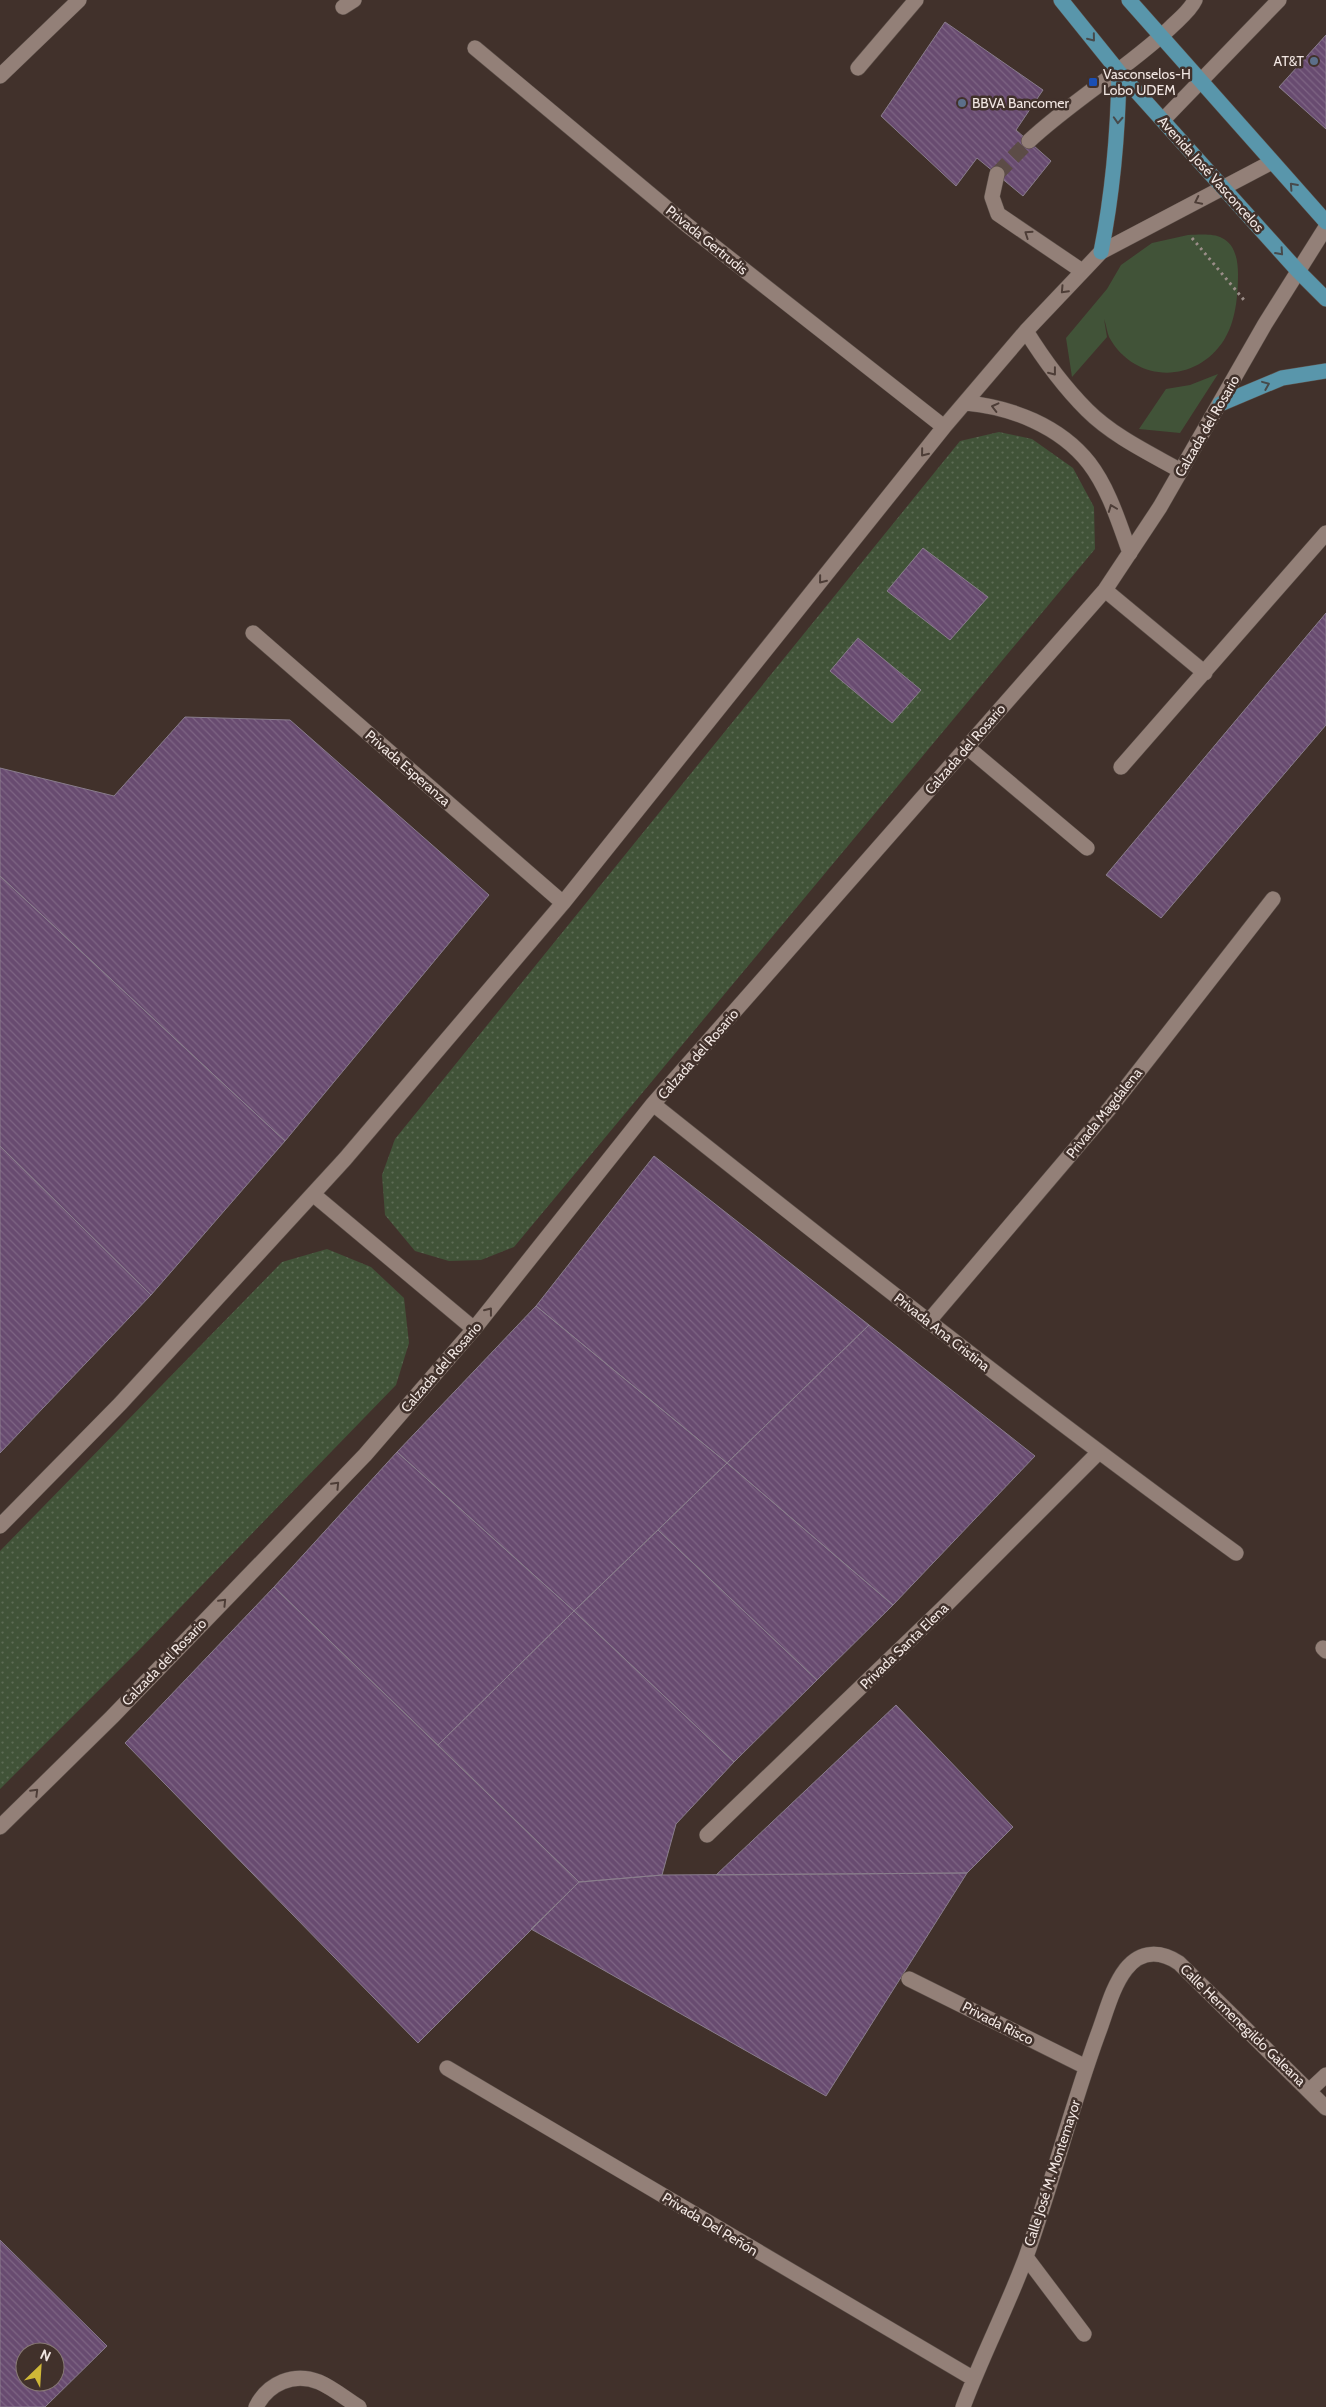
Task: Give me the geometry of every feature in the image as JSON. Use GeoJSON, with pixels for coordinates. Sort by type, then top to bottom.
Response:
{"type":"FeatureCollection","features":[{"type":"Feature","properties":{"kind":"main road","name":"Avenida José Vasconcelos"},"geometry":{"type":"LineString","coordinates":[[1061,0],[1119,72],[1298,271],[1326,299]]}},
{"type":"Feature","properties":{"kind":"main road"},"geometry":{"type":"LineString","coordinates":[[1129,0],[1326,222]]}},
{"type":"Feature","properties":{"kind":"main road"},"geometry":{"type":"LineString","coordinates":[[1101,252],[1116,162],[1119,72]]}},
{"type":"Feature","properties":{"kind":"main road"},"geometry":{"type":"LineString","coordinates":[[1220,404],[1282,378],[1326,371]]}},
{"type":"Feature","properties":{"kind":"street"},"geometry":{"type":"LineString","coordinates":[[0,76],[79,0]]}},
{"type":"Feature","properties":{"kind":"street"},"geometry":{"type":"LineString","coordinates":[[858,68],[916,0]]}},
{"type":"Feature","properties":{"kind":"street"},"geometry":{"type":"LineString","coordinates":[[1029,141],[1057,114],[1119,72],[1192,7],[1195,0]]}},
{"type":"Feature","properties":{"kind":"street"},"geometry":{"type":"LineString","coordinates":[[1163,120],[1279,0]]}},
{"type":"Feature","properties":{"kind":"street","name":"Privada Gertrudis"},"geometry":{"type":"LineString","coordinates":[[475,48],[687,225],[944,427]]}},
{"type":"Feature","properties":{"kind":"street"},"geometry":{"type":"LineString","coordinates":[[0,1526],[120,1404],[314,1195],[563,903],[944,427],[1026,331],[1101,252],[1224,189],[1272,162]]}},
{"type":"Feature","properties":{"kind":"street"},"geometry":{"type":"LineString","coordinates":[[997,174],[992,198],[998,214],[1082,271]]}},
{"type":"Feature","properties":{"kind":"street","name":"Calzada del Rosario"},"geometry":{"type":"LineString","coordinates":[[0,1827],[112,1717],[365,1455],[474,1329],[653,1104],[1105,590],[1181,471],[1265,324],[1326,227]]}},
{"type":"Feature","properties":{"kind":"street"},"geometry":{"type":"LineString","coordinates":[[1026,331],[1051,371],[1088,411],[1121,436],[1181,471]]}},
{"type":"Feature","properties":{"kind":"street"},"geometry":{"type":"LineString","coordinates":[[966,403],[991,405],[1023,416],[1058,434],[1077,451],[1089,463],[1106,490],[1130,553]]}},
{"type":"Feature","properties":{"kind":"street"},"geometry":{"type":"LineString","coordinates":[[1121,768],[1326,533]]}},
{"type":"Feature","properties":{"kind":"street"},"geometry":{"type":"LineString","coordinates":[[1105,590],[1205,673]]}},
{"type":"Feature","properties":{"kind":"street","name":"Privada Esperanza"},"geometry":{"type":"LineString","coordinates":[[253,634],[563,903]]}},
{"type":"Feature","properties":{"kind":"street"},"geometry":{"type":"LineString","coordinates":[[967,747],[1087,848]]}},
{"type":"Feature","properties":{"kind":"street","name":"Privada Magdalena"},"geometry":{"type":"LineString","coordinates":[[928,1322],[1110,1108],[1273,899]]}},
{"type":"Feature","properties":{"kind":"street","name":"Privada Ana Cristina"},"geometry":{"type":"LineString","coordinates":[[653,1104],[928,1322],[1098,1453],[1236,1553]]}},
{"type":"Feature","properties":{"kind":"street"},"geometry":{"type":"LineString","coordinates":[[314,1195],[474,1329]]}},
{"type":"Feature","properties":{"kind":"street","name":"Privada Santa Elena"},"geometry":{"type":"LineString","coordinates":[[707,1836],[944,1607],[1098,1453]]}},
{"type":"Feature","properties":{"kind":"street","name":"Calle José M. Montemayor"},"geometry":{"type":"LineString","coordinates":[[963,2407],[1026,2257],[1086,2067],[1117,1984],[1126,1968],[1141,1956],[1154,1954]]}},
{"type":"Feature","properties":{"kind":"street","name":"Calle Hermenegildo Galeana"},"geometry":{"type":"LineString","coordinates":[[1154,1954],[1167,1955],[1179,1963],[1310,2090],[1326,2108]]}},
{"type":"Feature","properties":{"kind":"street","name":"Privada Risco"},"geometry":{"type":"LineString","coordinates":[[909,1979],[1086,2067]]}},
{"type":"Feature","properties":{"kind":"street","name":"Privada Del Peñón"},"geometry":{"type":"LineString","coordinates":[[447,2068],[974,2379]]}},
{"type":"Feature","properties":{"kind":"street"},"geometry":{"type":"LineString","coordinates":[[1310,2090],[1326,2075]]}},
{"type":"Feature","properties":{"kind":"street"},"geometry":{"type":"LineString","coordinates":[[1026,2257],[1084,2334]]}},
{"type":"Feature","properties":{"kind":"street"},"geometry":{"type":"LineString","coordinates":[[256,2407],[274,2386],[291,2378],[318,2382],[359,2407]]}},
{"type":"Feature","properties":{"kind":"path"},"geometry":{"type":"LineString","coordinates":[[1172,214],[1265,324]]}},
{"type":"Feature","properties":{"kind":"green space"},"geometry":{"type":"Polygon","coordinates":[[[1188,235],[1218,236],[1230,244],[1235,253],[1238,269],[1237,299],[1234,316],[1224,340],[1212,354],[1198,365],[1182,371],[1166,373],[1149,370],[1134,363],[1120,352],[1109,337],[1104,319],[1107,337],[1072,377],[1066,338],[1107,289],[1121,265],[1152,243],[1188,235]]]}},
{"type":"Feature","properties":{"kind":"green space"},"geometry":{"type":"Polygon","coordinates":[[[1218,374],[1180,433],[1139,429],[1166,389],[1190,385],[1218,374]]]}},
{"type":"Feature","properties":{"kind":"green space"},"geometry":{"type":"Polygon","coordinates":[[[999,432],[1032,439],[1073,468],[1094,507],[1095,549],[514,1247],[481,1260],[449,1261],[415,1251],[385,1215],[382,1175],[395,1139],[960,441],[999,432]]]}},
{"type":"Feature","properties":{"kind":"green space"},"geometry":{"type":"Polygon","coordinates":[[[327,1249],[371,1267],[404,1298],[409,1343],[396,1385],[140,1649],[0,1789],[0,1551],[282,1262],[327,1249]]]}},
{"type":"Feature","properties":{"kind":"building","name":"BBVA Bancomer"},"geometry":{"type":"Polygon","coordinates":[[[945,22],[1043,90],[1016,130],[1051,161],[1023,196],[977,158],[956,186],[881,116],[945,22]]]}},
{"type":"Feature","properties":{"kind":"building","name":"AT&T"},"geometry":{"type":"Polygon","coordinates":[[[1326,35],[1326,129],[1279,87],[1326,35]]]}},
{"type":"Feature","properties":{"kind":"building"},"geometry":{"type":"Polygon","coordinates":[[[923,548],[988,597],[950,640],[887,591],[923,548]]]}},
{"type":"Feature","properties":{"kind":"building"},"geometry":{"type":"Polygon","coordinates":[[[1326,613],[1326,725],[1161,918],[1106,875],[1326,613]]]}},
{"type":"Feature","properties":{"kind":"building"},"geometry":{"type":"Polygon","coordinates":[[[858,638],[921,690],[892,723],[830,671],[858,638]]]}},
{"type":"Feature","properties":{"kind":"building"},"geometry":{"type":"Polygon","coordinates":[[[185,717],[290,720],[489,895],[285,1141],[0,876],[0,768],[114,796],[185,717]]]}},
{"type":"Feature","properties":{"kind":"building"},"geometry":{"type":"Polygon","coordinates":[[[0,876],[285,1141],[151,1295],[0,1146],[0,876]]]}},
{"type":"Feature","properties":{"kind":"building"},"geometry":{"type":"Polygon","coordinates":[[[0,1146],[151,1295],[0,1453],[0,1146]]]}},
{"type":"Feature","properties":{"kind":"building"},"geometry":{"type":"Polygon","coordinates":[[[654,1156],[869,1325],[727,1463],[536,1306],[654,1156]]]}},
{"type":"Feature","properties":{"kind":"building"},"geometry":{"type":"Polygon","coordinates":[[[536,1306],[727,1463],[574,1611],[397,1452],[536,1306]]]}},
{"type":"Feature","properties":{"kind":"building"},"geometry":{"type":"Polygon","coordinates":[[[869,1325],[1035,1456],[893,1605],[727,1463],[869,1325]]]}},
{"type":"Feature","properties":{"kind":"building"},"geometry":{"type":"Polygon","coordinates":[[[397,1452],[574,1611],[438,1745],[274,1587],[397,1452]]]}},
{"type":"Feature","properties":{"kind":"building"},"geometry":{"type":"Polygon","coordinates":[[[727,1463],[893,1605],[817,1680],[658,1530],[727,1463]]]}},
{"type":"Feature","properties":{"kind":"building"},"geometry":{"type":"Polygon","coordinates":[[[658,1530],[817,1680],[734,1762],[574,1611],[658,1530]]]}},
{"type":"Feature","properties":{"kind":"building"},"geometry":{"type":"Polygon","coordinates":[[[274,1587],[579,1882],[418,2043],[125,1743],[274,1587]]]}},
{"type":"Feature","properties":{"kind":"building"},"geometry":{"type":"Polygon","coordinates":[[[574,1611],[734,1762],[676,1824],[662,1875],[579,1882],[438,1745],[574,1611]]]}},
{"type":"Feature","properties":{"kind":"building"},"geometry":{"type":"Polygon","coordinates":[[[896,1705],[1013,1827],[967,1873],[716,1875],[896,1705]]]}},
{"type":"Feature","properties":{"kind":"building"},"geometry":{"type":"Polygon","coordinates":[[[967,1873],[826,2096],[531,1929],[579,1882],[662,1875],[967,1873]]]}},
{"type":"Feature","properties":{"kind":"building"},"geometry":{"type":"Polygon","coordinates":[[[0,2240],[107,2346],[65,2387],[65,2342],[15,2342],[15,2392],[60,2392],[45,2407],[0,2407],[0,2240]]]}},
{"type":"Feature","properties":{"kind":"tunnel"},"geometry":{"type":"LineString","coordinates":[[997,174],[1029,141]]}},
{"type":"Feature","properties":{"kind":"place","name":"AT&T"},"geometry":{"type":"Point","coordinates":[1314,61]}},
{"type":"Feature","properties":{"kind":"place","name":"Vasconselos-H Lobo UDEM"},"geometry":{"type":"Point","coordinates":[1093,82]}},
{"type":"Feature","properties":{"kind":"place","name":"BBVA Bancomer"},"geometry":{"type":"Point","coordinates":[962,103]}}]}
